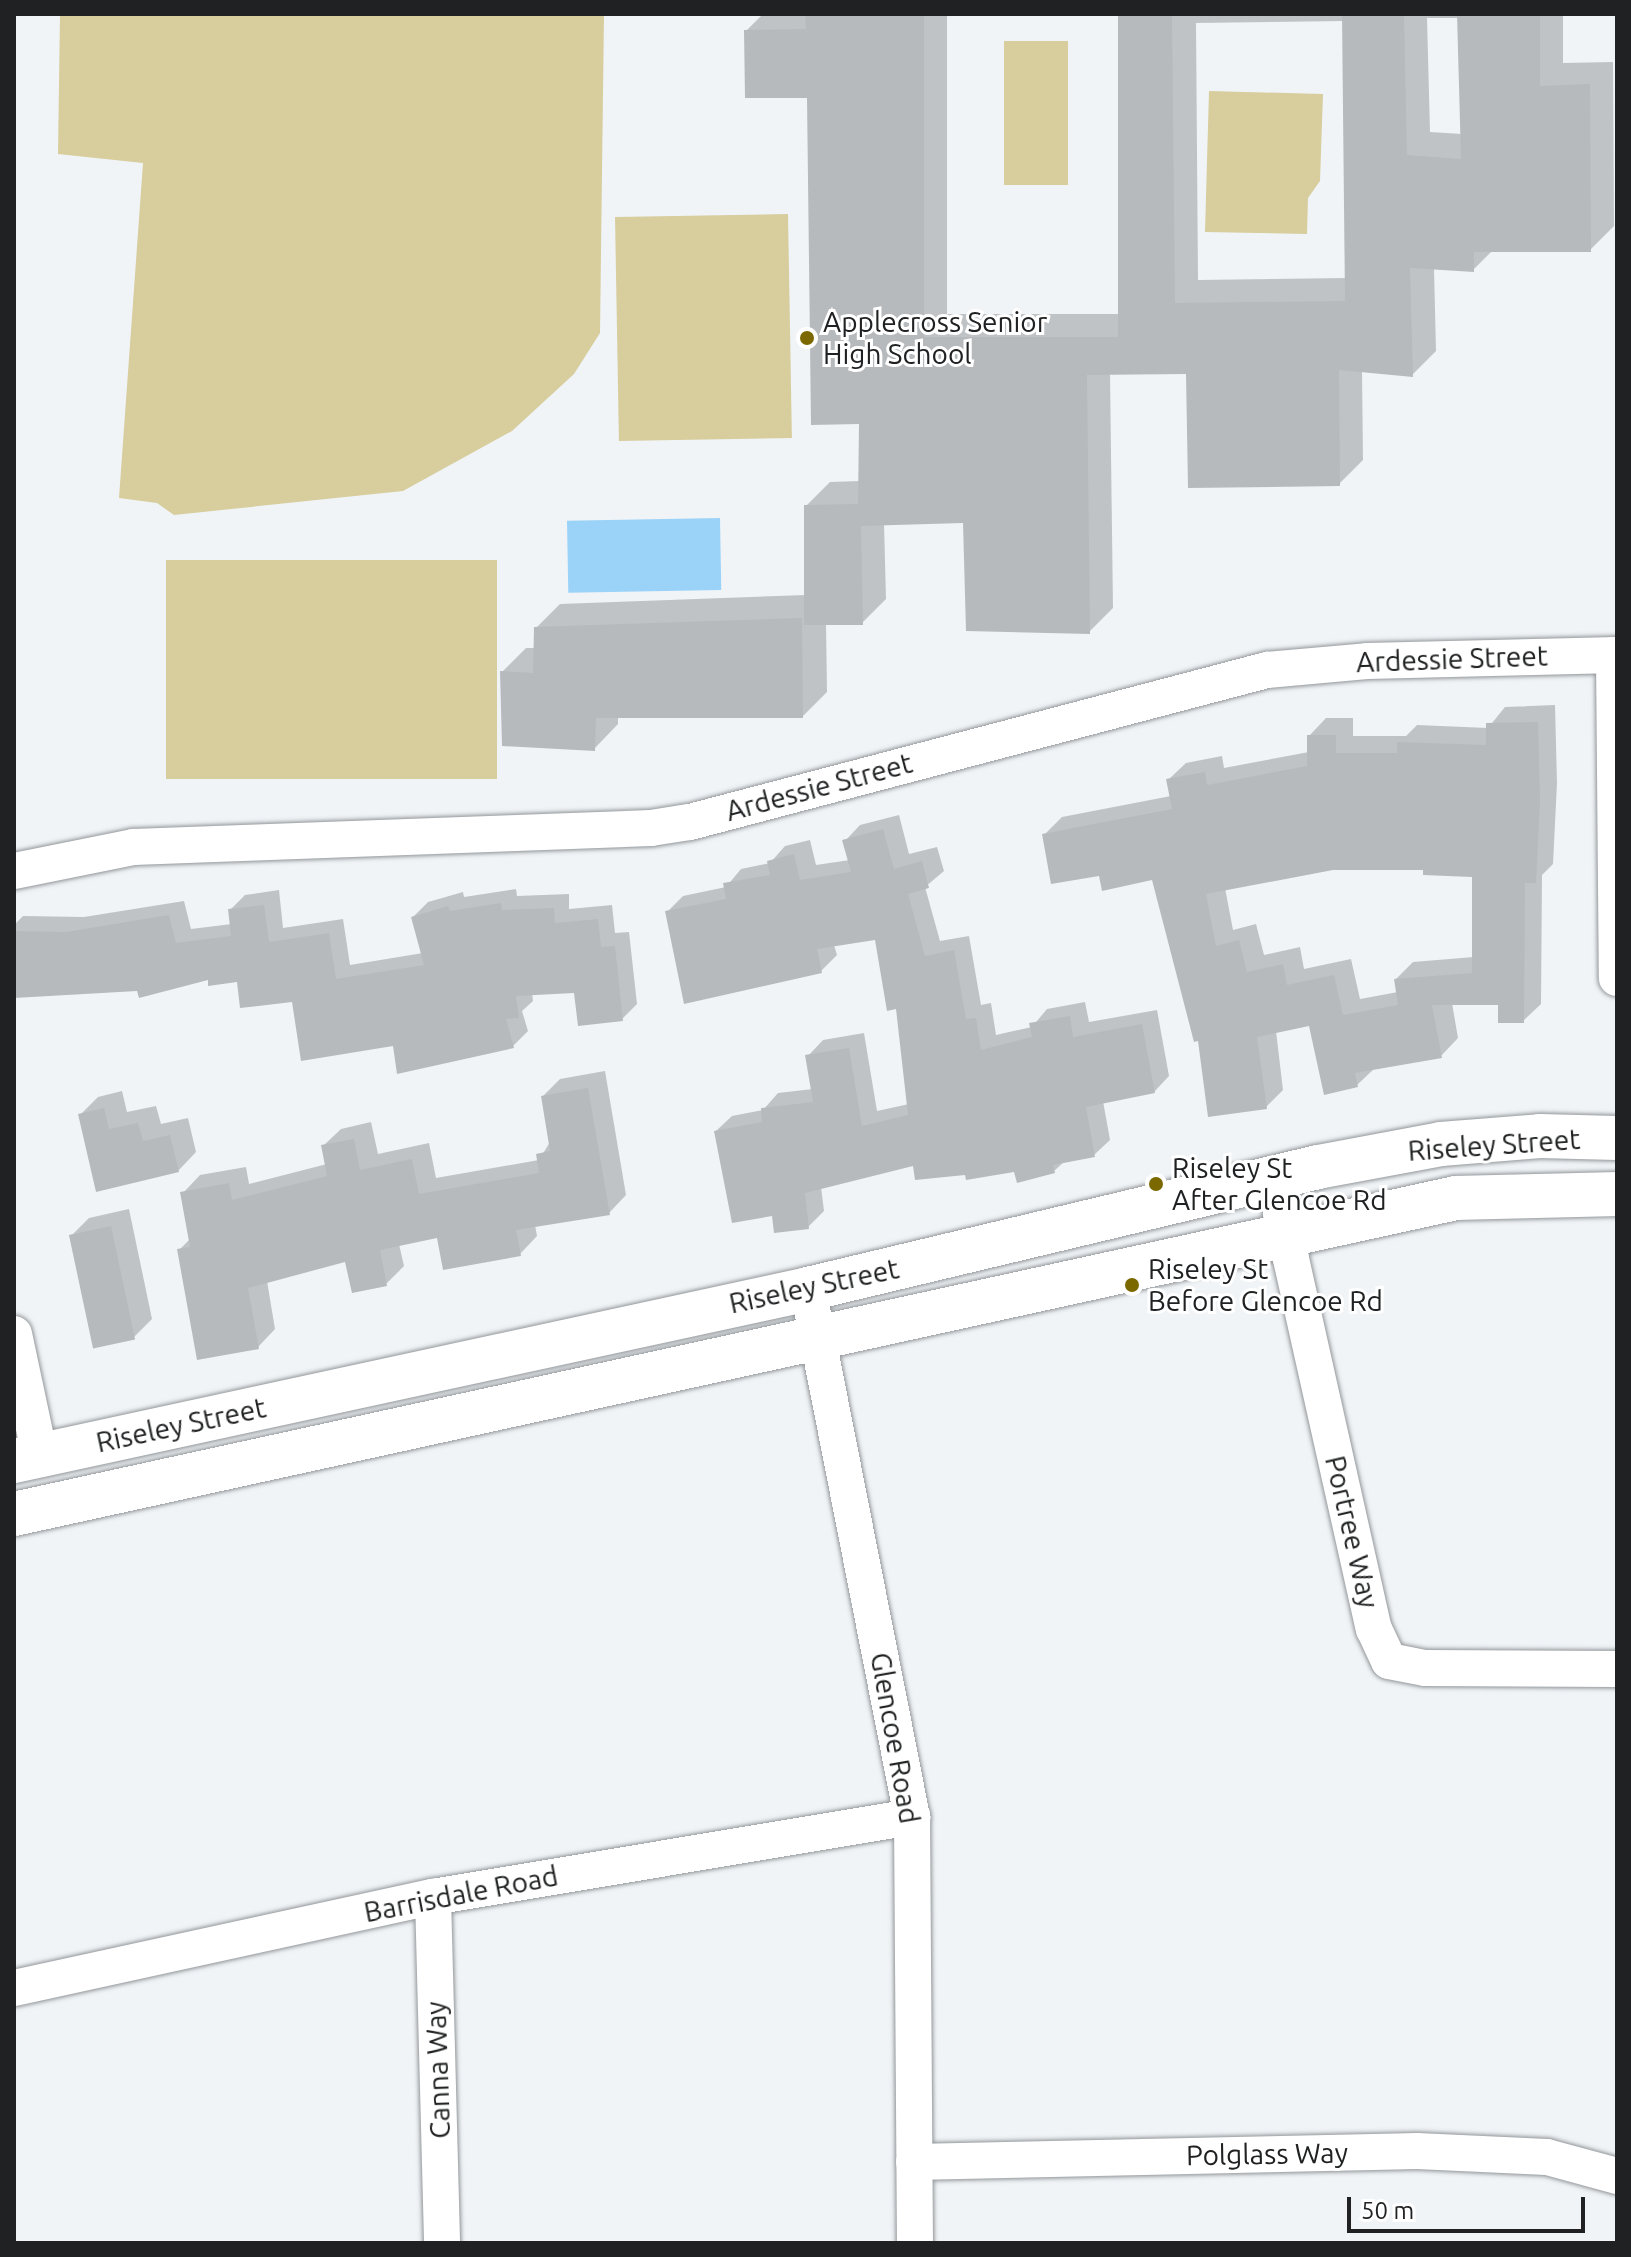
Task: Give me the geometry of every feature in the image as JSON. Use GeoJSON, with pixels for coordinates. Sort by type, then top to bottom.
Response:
{"type":"FeatureCollection","features":[{"type":"Feature","properties":{"kind":"highway","name":"Riseley Street"},"geometry":{"type":"LineString","coordinates":[[27,1459],[808,1289],[1281,1176],[1441,1144],[1540,1136],[1617,1138]]}},
{"type":"Feature","properties":{"kind":"highway","name":"Riseley Street"},"geometry":{"type":"LineString","coordinates":[[14,1514],[1286,1232],[1456,1198],[1617,1194]]}},
{"type":"Feature","properties":{"kind":"street","name":"Ardessie Street"},"geometry":{"type":"LineString","coordinates":[[14,871],[133,847],[651,828],[690,822],[1267,670],[1367,661],[1615,655]]}},
{"type":"Feature","properties":{"kind":"street"},"geometry":{"type":"LineString","coordinates":[[1615,655],[1617,978]]}},
{"type":"Feature","properties":{"kind":"street","name":"Portree Way"},"geometry":{"type":"LineString","coordinates":[[1281,1176],[1286,1232],[1374,1629],[1389,1661],[1425,1668],[1617,1669]]}},
{"type":"Feature","properties":{"kind":"street","name":"Glencoe Road"},"geometry":{"type":"LineString","coordinates":[[808,1289],[815,1338],[912,1817],[915,2243]]}},
{"type":"Feature","properties":{"kind":"street"},"geometry":{"type":"LineString","coordinates":[[14,1334],[27,1459]]}},
{"type":"Feature","properties":{"kind":"street","name":"Barrisdale Road"},"geometry":{"type":"LineString","coordinates":[[14,1988],[433,1897],[912,1817]]}},
{"type":"Feature","properties":{"kind":"street","name":"Canna Way"},"geometry":{"type":"LineString","coordinates":[[433,1897],[442,2243]]}},
{"type":"Feature","properties":{"kind":"street","name":"Polglass Way"},"geometry":{"type":"LineString","coordinates":[[914,2162],[1417,2151],[1547,2157],[1617,2176]]}},
{"type":"Feature","properties":{"kind":"shaded area"},"geometry":{"type":"Polygon","coordinates":[[[60,14],[604,14],[600,333],[574,374],[512,431],[403,491],[174,515],[157,503],[119,498],[143,163],[58,154],[60,14]]]}},
{"type":"Feature","properties":{"kind":"shaded area"},"geometry":{"type":"Polygon","coordinates":[[[1004,41],[1068,41],[1068,185],[1004,185],[1004,41]]]}},
{"type":"Feature","properties":{"kind":"shaded area"},"geometry":{"type":"Polygon","coordinates":[[[1209,91],[1323,94],[1320,181],[1308,198],[1307,234],[1205,232],[1209,91]]]}},
{"type":"Feature","properties":{"kind":"shaded area"},"geometry":{"type":"Polygon","coordinates":[[[788,214],[792,438],[619,441],[615,217],[788,214]]]}},
{"type":"Feature","properties":{"kind":"shaded area"},"geometry":{"type":"Polygon","coordinates":[[[166,560],[497,560],[497,779],[166,779],[166,560]]]}},
{"type":"Feature","properties":{"kind":"water"},"geometry":{"type":"Polygon","coordinates":[[[720,518],[721,590],[568,593],[567,521],[720,518]]]}},
{"type":"Feature","properties":{"kind":"building"},"geometry":{"type":"Polygon","coordinates":[[[805,14],[924,14],[924,337],[1118,337],[1118,14],[1172,14],[1175,303],[1345,301],[1342,14],[1404,14],[1407,155],[1461,159],[1457,14],[1540,14],[1540,86],[1590,84],[1591,252],[1474,252],[1474,272],[1410,268],[1413,377],[1339,370],[1340,486],[1188,488],[1186,374],[1087,375],[1090,634],[966,631],[963,523],[861,526],[863,625],[804,625],[804,505],[858,504],[859,424],[811,425],[807,98],[745,98],[744,30],[806,29],[805,14]]]}},
{"type":"Feature","properties":{"kind":"building"},"geometry":{"type":"Polygon","coordinates":[[[802,618],[803,718],[596,718],[595,751],[502,746],[500,671],[533,673],[534,627],[802,618]]]}},
{"type":"Feature","properties":{"kind":"building"},"geometry":{"type":"Polygon","coordinates":[[[1538,722],[1540,801],[1536,883],[1525,883],[1524,1023],[1498,1023],[1498,1005],[1432,1005],[1442,1058],[1355,1073],[1358,1087],[1324,1095],[1309,1026],[1257,1037],[1267,1109],[1208,1117],[1198,1041],[1194,1042],[1152,880],[1102,891],[1099,876],[1051,884],[1042,834],[1172,809],[1166,779],[1205,772],[1207,785],[1307,766],[1307,735],[1336,735],[1336,753],[1397,753],[1397,742],[1486,745],[1486,723],[1538,722]],[[1333,870],[1206,894],[1216,946],[1239,940],[1247,972],[1283,964],[1287,985],[1334,975],[1343,1015],[1398,1005],[1394,979],[1472,973],[1472,877],[1423,875],[1423,870],[1333,870]]]}},
{"type":"Feature","properties":{"kind":"building"},"geometry":{"type":"Polygon","coordinates":[[[883,829],[894,869],[922,861],[929,888],[908,894],[925,956],[954,950],[966,1019],[976,1018],[981,1050],[1032,1037],[1029,1023],[1070,1016],[1073,1037],[1142,1024],[1155,1093],[1086,1107],[1095,1157],[1053,1165],[1055,1173],[1017,1183],[1014,1172],[966,1180],[965,1175],[915,1180],[913,1166],[805,1193],[809,1229],[774,1233],[772,1216],[732,1223],[714,1131],[762,1122],[761,1108],[813,1102],[805,1055],[849,1048],[862,1126],[908,1115],[896,1009],[887,1011],[875,940],[817,949],[822,973],[684,1004],[665,911],[726,899],[723,883],[770,875],[767,861],[794,854],[800,880],[851,872],[842,840],[883,829]]]}},
{"type":"Feature","properties":{"kind":"building"},"geometry":{"type":"Polygon","coordinates":[[[501,903],[502,910],[554,908],[555,923],[598,919],[601,947],[615,946],[623,1021],[578,1026],[574,993],[516,996],[519,1018],[506,1019],[514,1048],[397,1074],[393,1046],[301,1061],[292,1002],[240,1008],[237,982],[208,986],[208,980],[139,998],[137,991],[14,998],[14,931],[67,932],[169,915],[176,943],[231,936],[228,909],[264,905],[269,942],[329,933],[336,979],[424,965],[411,917],[448,906],[450,911],[501,903]]]}},
{"type":"Feature","properties":{"kind":"building"},"geometry":{"type":"Polygon","coordinates":[[[588,1088],[610,1215],[516,1230],[521,1256],[443,1270],[437,1238],[380,1250],[387,1286],[352,1293],[345,1262],[248,1288],[259,1349],[197,1360],[177,1249],[190,1247],[180,1192],[229,1183],[232,1200],[327,1176],[321,1145],[354,1139],[360,1170],[412,1159],[419,1194],[539,1173],[536,1154],[550,1151],[541,1096],[588,1088]]]}},
{"type":"Feature","properties":{"kind":"building"},"geometry":{"type":"Polygon","coordinates":[[[104,1108],[109,1129],[138,1123],[143,1141],[170,1135],[179,1172],[96,1192],[78,1114],[104,1108]]]}},
{"type":"Feature","properties":{"kind":"building"},"geometry":{"type":"Polygon","coordinates":[[[111,1226],[135,1339],[93,1348],[69,1235],[111,1226]]]}},
{"type":"Feature","properties":{"kind":"place","name":"Applecross Senior High School"},"geometry":{"type":"Point","coordinates":[807,338]}},
{"type":"Feature","properties":{"kind":"place","name":"Riseley St After Glencoe Rd"},"geometry":{"type":"Point","coordinates":[1156,1184]}},
{"type":"Feature","properties":{"kind":"place","name":"Riseley St Before Glencoe Rd"},"geometry":{"type":"Point","coordinates":[1132,1285]}}]}
